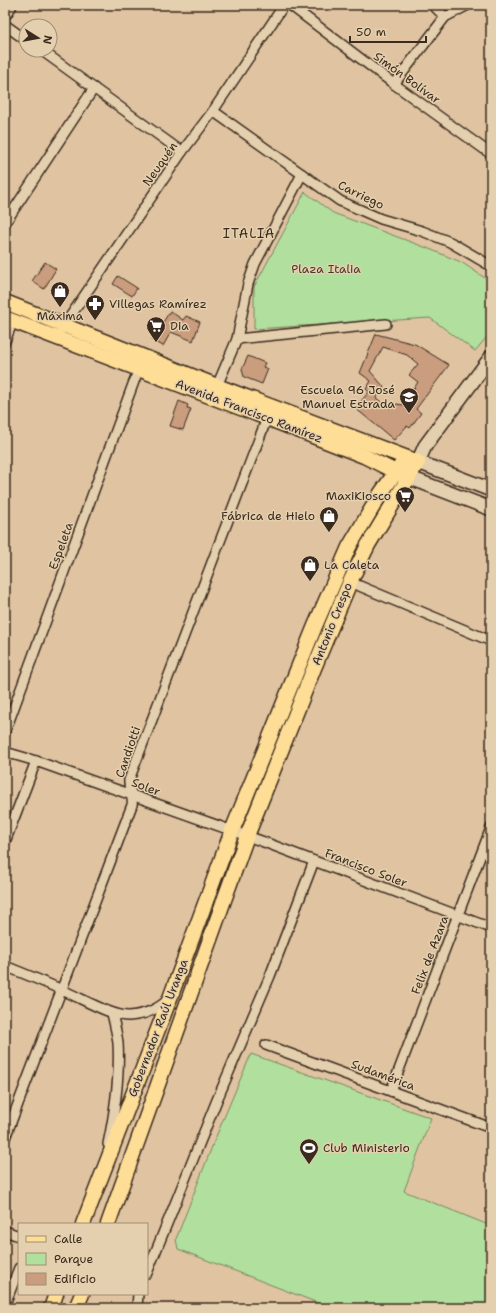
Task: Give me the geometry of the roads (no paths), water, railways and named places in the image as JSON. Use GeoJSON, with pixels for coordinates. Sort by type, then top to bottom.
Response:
{"type":"FeatureCollection","features":[{"type":"Feature","properties":{"kind":"main road","name":"Avenida Francisco Ramírez"},"geometry":{"type":"LineString","coordinates":[[5,302],[60,332],[139,368],[364,456],[402,475]]}},
{"type":"Feature","properties":{"kind":"main road","name":"Avenida Francisco Ramírez"},"geometry":{"type":"LineString","coordinates":[[9,319],[60,332],[217,386],[412,460]]}},
{"type":"Feature","properties":{"kind":"main road","name":"Antonio Crespo"},"geometry":{"type":"LineString","coordinates":[[232,831],[349,547],[364,521],[402,475],[412,460]]}},
{"type":"Feature","properties":{"kind":"main road","name":"Antonio Crespo"},"geometry":{"type":"LineString","coordinates":[[247,836],[350,582],[402,475]]}},
{"type":"Feature","properties":{"kind":"main road","name":"Gobernador Raúl Uranga"},"geometry":{"type":"LineString","coordinates":[[83,1223],[170,998],[232,831]]}},
{"type":"Feature","properties":{"kind":"main road","name":"Gobernador Raúl Uranga"},"geometry":{"type":"LineString","coordinates":[[108,1223],[247,836]]}},
{"type":"Feature","properties":{"kind":"main road"},"geometry":{"type":"LineString","coordinates":[[51,1308],[56,1295]]}},
{"type":"Feature","properties":{"kind":"main road"},"geometry":{"type":"LineString","coordinates":[[76,1308],[82,1295]]}},
{"type":"Feature","properties":{"kind":"street"},"geometry":{"type":"LineString","coordinates":[[5,13],[10,5]]}},
{"type":"Feature","properties":{"kind":"street","name":"Neuquén"},"geometry":{"type":"LineString","coordinates":[[60,332],[182,152],[213,111],[284,5]]}},
{"type":"Feature","properties":{"kind":"street","name":"Simón Bolívar"},"geometry":{"type":"LineString","coordinates":[[290,5],[394,84],[491,154]]}},
{"type":"Feature","properties":{"kind":"street"},"geometry":{"type":"LineString","coordinates":[[433,5],[445,17]]}},
{"type":"Feature","properties":{"kind":"street"},"geometry":{"type":"LineString","coordinates":[[394,84],[445,17],[468,5]]}},
{"type":"Feature","properties":{"kind":"street"},"geometry":{"type":"LineString","coordinates":[[5,24],[18,34]]}},
{"type":"Feature","properties":{"kind":"street"},"geometry":{"type":"LineString","coordinates":[[52,58],[182,152]]}},
{"type":"Feature","properties":{"kind":"street"},"geometry":{"type":"LineString","coordinates":[[5,222],[94,88]]}},
{"type":"Feature","properties":{"kind":"street","name":"Carriego"},"geometry":{"type":"LineString","coordinates":[[213,111],[340,201],[357,209],[450,242],[491,266]]}},
{"type":"Feature","properties":{"kind":"street"},"geometry":{"type":"LineString","coordinates":[[217,386],[237,339],[248,284],[255,264],[302,174]]}},
{"type":"Feature","properties":{"kind":"street"},"geometry":{"type":"LineString","coordinates":[[5,341],[9,319]]}},
{"type":"Feature","properties":{"kind":"street"},"geometry":{"type":"LineString","coordinates":[[237,339],[386,324]]}},
{"type":"Feature","properties":{"kind":"street","name":"Antonio Crespo"},"geometry":{"type":"LineString","coordinates":[[412,460],[425,446],[491,357]]}},
{"type":"Feature","properties":{"kind":"street","name":"Espeleta"},"geometry":{"type":"LineString","coordinates":[[5,732],[139,368]]}},
{"type":"Feature","properties":{"kind":"street","name":"Candiotti"},"geometry":{"type":"LineString","coordinates":[[5,1138],[132,805],[133,802],[129,790],[129,780],[267,418]]}},
{"type":"Feature","properties":{"kind":"street","name":"Avenida Francisco Ramírez"},"geometry":{"type":"LineString","coordinates":[[412,460],[491,490]]}},
{"type":"Feature","properties":{"kind":"street","name":"Avenida Francisco Ramírez"},"geometry":{"type":"LineString","coordinates":[[402,475],[491,509]]}},
{"type":"Feature","properties":{"kind":"street"},"geometry":{"type":"LineString","coordinates":[[350,582],[491,641]]}},
{"type":"Feature","properties":{"kind":"street","name":"Soler"},"geometry":{"type":"LineString","coordinates":[[5,752],[36,761],[131,794],[232,831]]}},
{"type":"Feature","properties":{"kind":"street"},"geometry":{"type":"LineString","coordinates":[[5,842],[36,761]]}},
{"type":"Feature","properties":{"kind":"street","name":"Felix de Azara"},"geometry":{"type":"LineString","coordinates":[[391,1091],[491,828]]}},
{"type":"Feature","properties":{"kind":"street","name":"Francisco Soler"},"geometry":{"type":"LineString","coordinates":[[232,831],[491,928]]}},
{"type":"Feature","properties":{"kind":"street"},"geometry":{"type":"LineString","coordinates":[[148,1271],[214,1107],[270,976],[314,861]]}},
{"type":"Feature","properties":{"kind":"street"},"geometry":{"type":"LineString","coordinates":[[5,966],[112,1013],[128,1016],[144,1014],[158,1008],[170,998]]}},
{"type":"Feature","properties":{"kind":"street"},"geometry":{"type":"LineString","coordinates":[[101,1178],[111,1129],[118,1071],[118,1042],[112,1013]]}},
{"type":"Feature","properties":{"kind":"street","name":"Sudamérica"},"geometry":{"type":"LineString","coordinates":[[266,1045],[491,1128]]}},
{"type":"Feature","properties":{"kind":"street"},"geometry":{"type":"LineString","coordinates":[[5,1231],[18,1236]]}},
{"type":"Feature","properties":{"kind":"street"},"geometry":{"type":"LineString","coordinates":[[5,1304],[18,1271]]}},
{"type":"Feature","properties":{"kind":"street"},"geometry":{"type":"LineString","coordinates":[[137,1308],[138,1295]]}},
{"type":"Feature","properties":{"kind":"place","name":"Máxima"},"geometry":{"type":"Point","coordinates":[60,308]}},
{"type":"Feature","properties":{"kind":"place","name":"Villegas Ramírez"},"geometry":{"type":"Point","coordinates":[95,321]}},
{"type":"Feature","properties":{"kind":"place","name":"Dia"},"geometry":{"type":"Point","coordinates":[156,343]}},
{"type":"Feature","properties":{"kind":"place","name":"Escuela 96 José Manuel Estrada"},"geometry":{"type":"Point","coordinates":[409,414]}},
{"type":"Feature","properties":{"kind":"place","name":"MaxiKiosco"},"geometry":{"type":"Point","coordinates":[405,513]}},
{"type":"Feature","properties":{"kind":"place","name":"Fábrica de Hielo"},"geometry":{"type":"Point","coordinates":[329,533]}},
{"type":"Feature","properties":{"kind":"place","name":"La Caleta"},"geometry":{"type":"Point","coordinates":[310,582]}},
{"type":"Feature","properties":{"kind":"place","name":"Club Ministerio"},"geometry":{"type":"Point","coordinates":[309,1165]}},
{"type":"Feature","properties":{"kind":"district","name":"ITALIA"},"geometry":{"type":"Point","coordinates":[249,233]}},
{"type":"Feature","properties":{"kind":"park label","name":"Plaza Italia"},"geometry":{"type":"Point","coordinates":[326,269]}}]}
